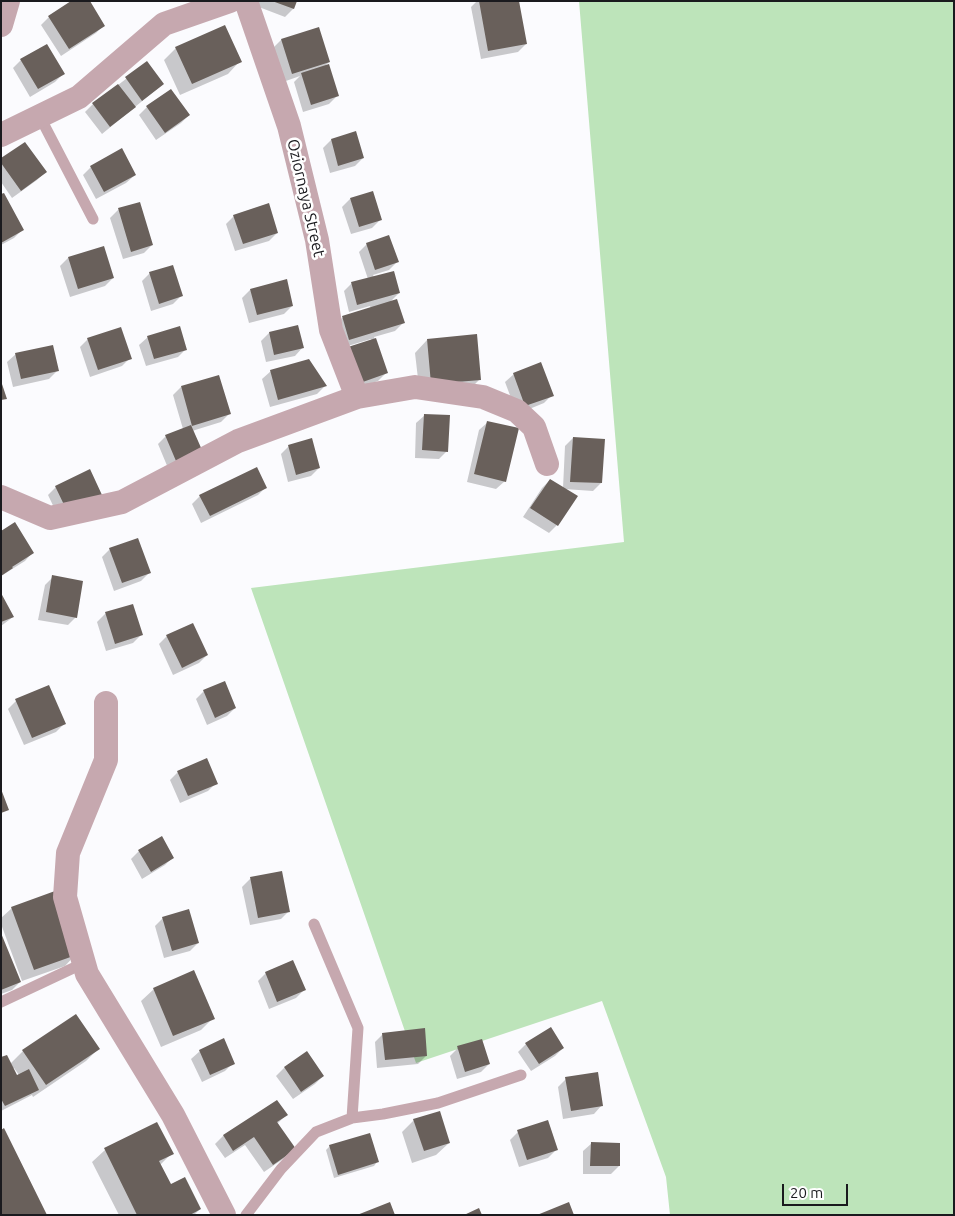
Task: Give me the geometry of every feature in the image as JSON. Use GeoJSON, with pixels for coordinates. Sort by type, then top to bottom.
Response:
{"type":"FeatureCollection","features":[{"type":"Feature","properties":{"kind":"street"},"geometry":{"type":"LineString","coordinates":[[1,25],[8,1]]}},
{"type":"Feature","properties":{"kind":"street"},"geometry":{"type":"LineString","coordinates":[[1,135],[79,97],[164,24],[230,1]]}},
{"type":"Feature","properties":{"kind":"street","name":"Oziornaya Street"},"geometry":{"type":"LineString","coordinates":[[246,1],[289,126],[317,240],[331,330],[357,397]]}},
{"type":"Feature","properties":{"kind":"street"},"geometry":{"type":"LineString","coordinates":[[1,497],[50,518],[122,502],[238,441],[357,397],[415,387],[483,396],[517,412],[534,427],[547,464]]}},
{"type":"Feature","properties":{"kind":"street"},"geometry":{"type":"LineString","coordinates":[[106,703],[106,760],[68,853],[65,897],[87,974],[173,1115],[224,1215]]}},
{"type":"Feature","properties":{"kind":"lane"},"geometry":{"type":"LineString","coordinates":[[40,117],[92,219]]}},
{"type":"Feature","properties":{"kind":"lane"},"geometry":{"type":"LineString","coordinates":[[314,924],[358,1028],[352,1118]]}},
{"type":"Feature","properties":{"kind":"lane"},"geometry":{"type":"LineString","coordinates":[[1,1002],[84,963]]}},
{"type":"Feature","properties":{"kind":"lane"},"geometry":{"type":"LineString","coordinates":[[246,1215],[281,1169],[316,1132],[352,1118],[384,1114],[438,1103],[521,1075]]}},
{"type":"Feature","properties":{"kind":"green space"},"geometry":{"type":"Polygon","coordinates":[[[579,1],[954,1],[954,1215],[670,1215],[666,1177],[602,1001],[416,1063],[251,588],[624,542],[579,1]]]}},
{"type":"Feature","properties":{"kind":"building"},"geometry":{"type":"Polygon","coordinates":[[[71,1],[90,1],[105,26],[69,49],[48,16],[71,1]]]}},
{"type":"Feature","properties":{"kind":"building"},"geometry":{"type":"Polygon","coordinates":[[[272,1],[297,1],[294,9],[272,1]]]}},
{"type":"Feature","properties":{"kind":"building"},"geometry":{"type":"Polygon","coordinates":[[[479,1],[519,1],[527,44],[488,51],[479,1]]]}},
{"type":"Feature","properties":{"kind":"building"},"geometry":{"type":"Polygon","coordinates":[[[225,25],[242,62],[192,84],[175,47],[225,25]]]}},
{"type":"Feature","properties":{"kind":"building"},"geometry":{"type":"Polygon","coordinates":[[[319,27],[330,62],[292,74],[281,39],[319,27]]]}},
{"type":"Feature","properties":{"kind":"building"},"geometry":{"type":"Polygon","coordinates":[[[47,44],[65,74],[38,89],[20,59],[47,44]]]}},
{"type":"Feature","properties":{"kind":"building"},"geometry":{"type":"Polygon","coordinates":[[[147,61],[164,84],[142,101],[125,77],[147,61]]]}},
{"type":"Feature","properties":{"kind":"building"},"geometry":{"type":"Polygon","coordinates":[[[329,64],[339,96],[311,105],[301,73],[329,64]]]}},
{"type":"Feature","properties":{"kind":"building"},"geometry":{"type":"Polygon","coordinates":[[[118,84],[136,107],[110,127],[92,103],[118,84]]]}},
{"type":"Feature","properties":{"kind":"building"},"geometry":{"type":"Polygon","coordinates":[[[171,89],[190,115],[165,133],[146,106],[171,89]]]}},
{"type":"Feature","properties":{"kind":"building"},"geometry":{"type":"Polygon","coordinates":[[[356,131],[364,158],[338,166],[331,139],[356,131]]]}},
{"type":"Feature","properties":{"kind":"building"},"geometry":{"type":"Polygon","coordinates":[[[25,142],[47,172],[21,191],[1,163],[1,158],[25,142]]]}},
{"type":"Feature","properties":{"kind":"building"},"geometry":{"type":"Polygon","coordinates":[[[122,148],[136,175],[104,192],[90,166],[122,148]]]}},
{"type":"Feature","properties":{"kind":"building"},"geometry":{"type":"Polygon","coordinates":[[[373,191],[382,220],[359,227],[350,198],[373,191]]]}},
{"type":"Feature","properties":{"kind":"building"},"geometry":{"type":"Polygon","coordinates":[[[4,193],[24,230],[1,243],[1,194],[4,193]]]}},
{"type":"Feature","properties":{"kind":"building"},"geometry":{"type":"Polygon","coordinates":[[[140,202],[153,245],[131,252],[118,208],[140,202]]]}},
{"type":"Feature","properties":{"kind":"building"},"geometry":{"type":"Polygon","coordinates":[[[269,203],[278,233],[243,244],[233,215],[269,203]]]}},
{"type":"Feature","properties":{"kind":"building"},"geometry":{"type":"Polygon","coordinates":[[[389,235],[399,262],[375,270],[366,243],[389,235]]]}},
{"type":"Feature","properties":{"kind":"building"},"geometry":{"type":"Polygon","coordinates":[[[104,246],[114,278],[78,289],[68,257],[104,246]]]}},
{"type":"Feature","properties":{"kind":"building"},"geometry":{"type":"Polygon","coordinates":[[[173,265],[183,296],[159,304],[149,272],[173,265]]]}},
{"type":"Feature","properties":{"kind":"building"},"geometry":{"type":"Polygon","coordinates":[[[394,271],[400,293],[357,305],[351,282],[394,271]]]}},
{"type":"Feature","properties":{"kind":"building"},"geometry":{"type":"Polygon","coordinates":[[[287,279],[293,306],[257,315],[250,289],[287,279]]]}},
{"type":"Feature","properties":{"kind":"building"},"geometry":{"type":"Polygon","coordinates":[[[397,299],[405,323],[349,340],[342,316],[397,299]]]}},
{"type":"Feature","properties":{"kind":"building"},"geometry":{"type":"Polygon","coordinates":[[[298,325],[304,348],[274,355],[269,332],[298,325]]]}},
{"type":"Feature","properties":{"kind":"building"},"geometry":{"type":"Polygon","coordinates":[[[180,326],[187,350],[154,359],[147,336],[180,326]]]}},
{"type":"Feature","properties":{"kind":"building"},"geometry":{"type":"Polygon","coordinates":[[[121,327],[132,359],[98,370],[87,338],[121,327]]]}},
{"type":"Feature","properties":{"kind":"building"},"geometry":{"type":"Polygon","coordinates":[[[477,334],[481,380],[431,384],[427,339],[477,334]]]}},
{"type":"Feature","properties":{"kind":"building"},"geometry":{"type":"Polygon","coordinates":[[[376,338],[388,373],[360,383],[348,347],[376,338]]]}},
{"type":"Feature","properties":{"kind":"building"},"geometry":{"type":"Polygon","coordinates":[[[53,345],[59,371],[21,379],[15,353],[53,345]]]}},
{"type":"Feature","properties":{"kind":"building"},"geometry":{"type":"Polygon","coordinates":[[[309,359],[327,386],[278,400],[270,370],[309,359]]]}},
{"type":"Feature","properties":{"kind":"building"},"geometry":{"type":"Polygon","coordinates":[[[541,362],[554,396],[525,406],[513,373],[541,362]]]}},
{"type":"Feature","properties":{"kind":"building"},"geometry":{"type":"Polygon","coordinates":[[[219,375],[231,414],[192,426],[181,386],[219,375]]]}},
{"type":"Feature","properties":{"kind":"building"},"geometry":{"type":"Polygon","coordinates":[[[1,381],[7,399],[1,400],[1,381]]]}},
{"type":"Feature","properties":{"kind":"building"},"geometry":{"type":"Polygon","coordinates":[[[424,414],[450,415],[448,452],[422,450],[424,414]]]}},
{"type":"Feature","properties":{"kind":"building"},"geometry":{"type":"Polygon","coordinates":[[[487,421],[519,428],[506,482],[474,474],[487,421]]]}},
{"type":"Feature","properties":{"kind":"building"},"geometry":{"type":"Polygon","coordinates":[[[191,425],[202,450],[176,461],[165,435],[191,425]]]}},
{"type":"Feature","properties":{"kind":"building"},"geometry":{"type":"Polygon","coordinates":[[[573,437],[605,439],[602,483],[570,482],[573,437]]]}},
{"type":"Feature","properties":{"kind":"building"},"geometry":{"type":"Polygon","coordinates":[[[312,438],[320,468],[296,475],[288,445],[312,438]]]}},
{"type":"Feature","properties":{"kind":"building"},"geometry":{"type":"Polygon","coordinates":[[[257,467],[267,488],[210,516],[199,495],[257,467]]]}},
{"type":"Feature","properties":{"kind":"building"},"geometry":{"type":"Polygon","coordinates":[[[90,469],[102,495],[67,511],[55,486],[90,469]]]}},
{"type":"Feature","properties":{"kind":"building"},"geometry":{"type":"Polygon","coordinates":[[[550,479],[578,496],[558,526],[530,508],[550,479]]]}},
{"type":"Feature","properties":{"kind":"building"},"geometry":{"type":"Polygon","coordinates":[[[15,522],[34,553],[1,576],[1,531],[15,522]]]}},
{"type":"Feature","properties":{"kind":"building"},"geometry":{"type":"Polygon","coordinates":[[[138,538],[151,573],[122,583],[109,548],[138,538]]]}},
{"type":"Feature","properties":{"kind":"building"},"geometry":{"type":"Polygon","coordinates":[[[52,575],[83,581],[77,618],[46,612],[52,575]]]}},
{"type":"Feature","properties":{"kind":"building"},"geometry":{"type":"Polygon","coordinates":[[[1,593],[14,617],[1,622],[1,593]]]}},
{"type":"Feature","properties":{"kind":"building"},"geometry":{"type":"Polygon","coordinates":[[[133,604],[143,635],[115,644],[105,612],[133,604]]]}},
{"type":"Feature","properties":{"kind":"building"},"geometry":{"type":"Polygon","coordinates":[[[193,623],[208,655],[182,668],[166,635],[193,623]]]}},
{"type":"Feature","properties":{"kind":"building"},"geometry":{"type":"Polygon","coordinates":[[[225,681],[236,708],[215,718],[203,690],[225,681]]]}},
{"type":"Feature","properties":{"kind":"building"},"geometry":{"type":"Polygon","coordinates":[[[49,685],[66,724],[32,738],[15,699],[49,685]]]}},
{"type":"Feature","properties":{"kind":"building"},"geometry":{"type":"Polygon","coordinates":[[[207,758],[218,784],[188,796],[177,771],[207,758]]]}},
{"type":"Feature","properties":{"kind":"building"},"geometry":{"type":"Polygon","coordinates":[[[1,789],[9,810],[1,813],[1,789]]]}},
{"type":"Feature","properties":{"kind":"building"},"geometry":{"type":"Polygon","coordinates":[[[162,836],[174,858],[151,872],[138,850],[162,836]]]}},
{"type":"Feature","properties":{"kind":"building"},"geometry":{"type":"Polygon","coordinates":[[[282,871],[290,912],[258,918],[250,877],[282,871]]]}},
{"type":"Feature","properties":{"kind":"building"},"geometry":{"type":"Polygon","coordinates":[[[55,891],[79,954],[34,970],[11,907],[55,891]]]}},
{"type":"Feature","properties":{"kind":"building"},"geometry":{"type":"Polygon","coordinates":[[[189,909],[199,943],[172,951],[162,917],[189,909]]]}},
{"type":"Feature","properties":{"kind":"building"},"geometry":{"type":"Polygon","coordinates":[[[1,933],[21,982],[1,990],[1,933]]]}},
{"type":"Feature","properties":{"kind":"building"},"geometry":{"type":"Polygon","coordinates":[[[293,960],[306,990],[277,1002],[265,972],[293,960]]]}},
{"type":"Feature","properties":{"kind":"building"},"geometry":{"type":"Polygon","coordinates":[[[194,970],[215,1019],[173,1036],[153,988],[194,970]]]}},
{"type":"Feature","properties":{"kind":"building"},"geometry":{"type":"Polygon","coordinates":[[[76,1014],[100,1049],[46,1085],[22,1050],[76,1014]]]}},
{"type":"Feature","properties":{"kind":"building"},"geometry":{"type":"Polygon","coordinates":[[[551,1027],[564,1048],[539,1064],[525,1043],[551,1027]]]}},
{"type":"Feature","properties":{"kind":"building"},"geometry":{"type":"Polygon","coordinates":[[[425,1028],[427,1056],[385,1060],[382,1033],[425,1028]]]}},
{"type":"Feature","properties":{"kind":"building"},"geometry":{"type":"Polygon","coordinates":[[[224,1038],[235,1064],[210,1075],[199,1050],[224,1038]]]}},
{"type":"Feature","properties":{"kind":"building"},"geometry":{"type":"Polygon","coordinates":[[[482,1039],[490,1064],[465,1072],[457,1046],[482,1039]]]}},
{"type":"Feature","properties":{"kind":"building"},"geometry":{"type":"Polygon","coordinates":[[[307,1051],[324,1076],[301,1092],[284,1067],[307,1051]]]}},
{"type":"Feature","properties":{"kind":"building"},"geometry":{"type":"Polygon","coordinates":[[[7,1055],[17,1075],[29,1069],[39,1090],[5,1106],[1,1099],[1,1057],[7,1055]]]}},
{"type":"Feature","properties":{"kind":"building"},"geometry":{"type":"Polygon","coordinates":[[[598,1072],[603,1106],[571,1111],[565,1077],[598,1072]]]}},
{"type":"Feature","properties":{"kind":"building"},"geometry":{"type":"Polygon","coordinates":[[[277,1100],[288,1115],[277,1122],[296,1149],[273,1165],[254,1137],[233,1151],[223,1135],[277,1100]]]}},
{"type":"Feature","properties":{"kind":"building"},"geometry":{"type":"Polygon","coordinates":[[[440,1111],[450,1143],[424,1151],[413,1119],[440,1111]]]}},
{"type":"Feature","properties":{"kind":"building"},"geometry":{"type":"Polygon","coordinates":[[[548,1120],[558,1150],[527,1160],[517,1130],[548,1120]]]}},
{"type":"Feature","properties":{"kind":"building"},"geometry":{"type":"Polygon","coordinates":[[[157,1122],[174,1154],[159,1161],[171,1184],[185,1177],[201,1209],[190,1215],[137,1215],[104,1148],[157,1122]]]}},
{"type":"Feature","properties":{"kind":"building"},"geometry":{"type":"Polygon","coordinates":[[[4,1128],[47,1215],[1,1215],[1,1130],[4,1128]]]}},
{"type":"Feature","properties":{"kind":"building"},"geometry":{"type":"Polygon","coordinates":[[[370,1133],[379,1162],[338,1175],[329,1145],[370,1133]]]}},
{"type":"Feature","properties":{"kind":"building"},"geometry":{"type":"Polygon","coordinates":[[[591,1142],[620,1143],[620,1166],[590,1166],[591,1142]]]}},
{"type":"Feature","properties":{"kind":"building"},"geometry":{"type":"Polygon","coordinates":[[[390,1202],[395,1215],[357,1215],[390,1202]]]}},
{"type":"Feature","properties":{"kind":"building"},"geometry":{"type":"Polygon","coordinates":[[[569,1202],[574,1215],[537,1215],[569,1202]]]}},
{"type":"Feature","properties":{"kind":"building"},"geometry":{"type":"Polygon","coordinates":[[[479,1208],[482,1215],[464,1215],[479,1208]]]}}]}
